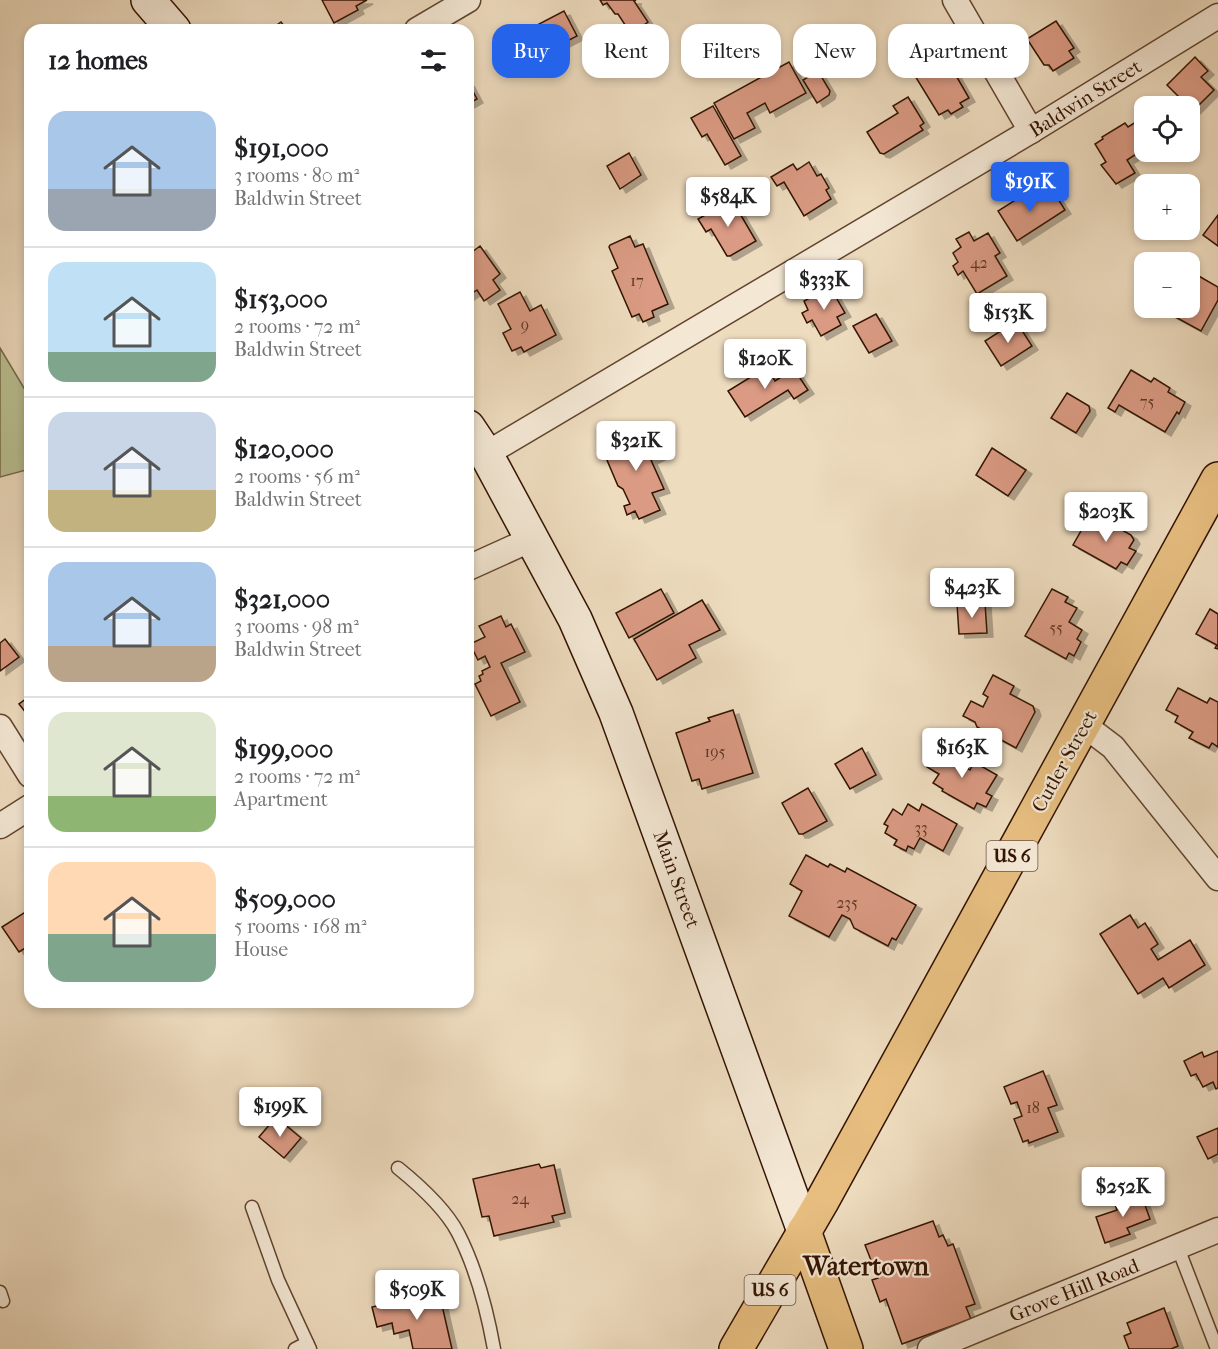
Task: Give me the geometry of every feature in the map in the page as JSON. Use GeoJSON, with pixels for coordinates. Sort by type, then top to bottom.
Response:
{"type":"FeatureCollection","features":[{"type":"Feature","properties":{"kind":"main road"},"geometry":{"type":"LineString","coordinates":[[148,0],[169,24]]}},
{"type":"Feature","properties":{"kind":"main road","name":"Main Street"},"geometry":{"type":"LineString","coordinates":[[474,436],[576,619],[616,713],[846,1349]]}},
{"type":"Feature","properties":{"kind":"main road","name":"Cutler Street"},"geometry":{"type":"LineString","coordinates":[[804,1231],[1218,479]]}},
{"type":"Feature","properties":{"kind":"main road","name":"US 6"},"geometry":{"type":"LineString","coordinates":[[736,1349],[804,1231]]}},
{"type":"Feature","properties":{"kind":"street"},"geometry":{"type":"LineString","coordinates":[[427,24],[468,0]]}},
{"type":"Feature","properties":{"kind":"street"},"geometry":{"type":"LineString","coordinates":[[955,0],[1031,131]]}},
{"type":"Feature","properties":{"kind":"street","name":"Baldwin Street"},"geometry":{"type":"LineString","coordinates":[[486,454],[1031,131],[1218,16]]}},
{"type":"Feature","properties":{"kind":"street"},"geometry":{"type":"LineString","coordinates":[[474,565],[532,538]]}},
{"type":"Feature","properties":{"kind":"street"},"geometry":{"type":"LineString","coordinates":[[1084,725],[1113,747],[1218,878]]}},
{"type":"Feature","properties":{"kind":"street"},"geometry":{"type":"LineString","coordinates":[[0,727],[24,765]]}},
{"type":"Feature","properties":{"kind":"street"},"geometry":{"type":"LineString","coordinates":[[0,826],[24,811]]}},
{"type":"Feature","properties":{"kind":"street","name":"Grove Hill Road"},"geometry":{"type":"LineString","coordinates":[[930,1349],[1218,1230]]}},
{"type":"Feature","properties":{"kind":"lane"},"geometry":{"type":"LineString","coordinates":[[398,1168],[426,1191],[458,1231],[476,1278],[494,1349]]}},
{"type":"Feature","properties":{"kind":"lane"},"geometry":{"type":"LineString","coordinates":[[252,1208],[278,1280],[309,1346],[295,1349]]}},
{"type":"Feature","properties":{"kind":"lane"},"geometry":{"type":"LineString","coordinates":[[1178,1248],[1217,1349]]}},
{"type":"Feature","properties":{"kind":"green space"},"geometry":{"type":"Polygon","coordinates":[[[0,348],[24,388],[24,471],[0,477],[0,348]]]}},
{"type":"Feature","properties":{"kind":"building"},"geometry":{"type":"Polygon","coordinates":[[[322,0],[367,0],[356,6],[358,10],[334,23],[322,0]]]}},
{"type":"Feature","properties":{"kind":"building"},"geometry":{"type":"Polygon","coordinates":[[[600,0],[636,0],[634,1],[648,22],[624,24],[607,3],[603,5],[600,0]]]}},
{"type":"Feature","properties":{"kind":"building"},"geometry":{"type":"Polygon","coordinates":[[[564,11],[577,36],[570,40],[570,24],[539,24],[564,11]]]}},
{"type":"Feature","properties":{"kind":"building"},"geometry":{"type":"Polygon","coordinates":[[[1056,21],[1074,48],[1069,51],[1074,58],[1053,71],[1049,65],[1044,65],[1029,42],[1029,38],[1056,21]]]}},
{"type":"Feature","properties":{"kind":"building"},"geometry":{"type":"Polygon","coordinates":[[[1195,57],[1208,71],[1201,77],[1214,90],[1200,104],[1200,96],[1178,96],[1167,85],[1195,57]]]}},
{"type":"Feature","properties":{"kind":"building"},"geometry":{"type":"Polygon","coordinates":[[[789,62],[793,69],[793,78],[798,78],[806,93],[770,113],[765,103],[747,113],[755,128],[734,139],[714,103],[760,78],[781,78],[781,66],[789,62]]]}},
{"type":"Feature","properties":{"kind":"building"},"geometry":{"type":"Polygon","coordinates":[[[822,78],[830,91],[829,95],[817,103],[803,80],[822,78]]]}},
{"type":"Feature","properties":{"kind":"building"},"geometry":{"type":"Polygon","coordinates":[[[916,78],[957,78],[969,98],[960,103],[963,107],[951,114],[948,110],[939,115],[916,78]]]}},
{"type":"Feature","properties":{"kind":"building"},"geometry":{"type":"Polygon","coordinates":[[[908,97],[924,123],[920,126],[923,130],[884,154],[880,153],[867,132],[898,113],[893,106],[908,97]]]}},
{"type":"Feature","properties":{"kind":"building"},"geometry":{"type":"Polygon","coordinates":[[[713,106],[741,156],[725,165],[707,134],[702,137],[691,118],[713,106]]]}},
{"type":"Feature","properties":{"kind":"building"},"geometry":{"type":"Polygon","coordinates":[[[1125,123],[1128,127],[1134,123],[1134,155],[1127,160],[1135,173],[1116,184],[1101,165],[1106,162],[1095,144],[1125,123]]]}},
{"type":"Feature","properties":{"kind":"building"},"geometry":{"type":"Polygon","coordinates":[[[629,153],[641,175],[620,189],[607,166],[629,153]]]}},
{"type":"Feature","properties":{"kind":"building"},"geometry":{"type":"Polygon","coordinates":[[[809,162],[817,176],[821,174],[829,188],[826,190],[831,199],[804,216],[784,182],[777,186],[771,177],[793,164],[797,170],[809,162]]]}},
{"type":"Feature","properties":{"kind":"building"},"geometry":{"type":"Polygon","coordinates":[[[1036,187],[1044,200],[1055,194],[1065,210],[1017,241],[998,211],[1036,187]]]}},
{"type":"Feature","properties":{"kind":"building"},"geometry":{"type":"Polygon","coordinates":[[[732,200],[756,241],[727,256],[711,229],[706,232],[698,219],[732,200]]]}},
{"type":"Feature","properties":{"kind":"building"},"geometry":{"type":"Polygon","coordinates":[[[1218,215],[1218,246],[1203,235],[1218,215]]]}},
{"type":"Feature","properties":{"kind":"building"},"geometry":{"type":"Polygon","coordinates":[[[969,232],[974,241],[988,233],[1000,253],[995,256],[1007,276],[977,294],[963,271],[958,275],[953,266],[958,262],[953,253],[961,247],[956,239],[969,232]]]}},
{"type":"Feature","properties":{"kind":"building"},"geometry":{"type":"Polygon","coordinates":[[[630,236],[635,247],[643,244],[668,304],[652,311],[654,317],[643,322],[639,314],[632,317],[612,271],[618,268],[610,245],[630,236]]]}},
{"type":"Feature","properties":{"kind":"building"},"geometry":{"type":"Polygon","coordinates":[[[480,246],[500,274],[493,280],[500,290],[484,301],[477,290],[474,292],[474,250],[480,246]]]}},
{"type":"Feature","properties":{"kind":"building"},"geometry":{"type":"Polygon","coordinates":[[[1200,277],[1218,287],[1218,300],[1201,331],[1177,318],[1200,318],[1200,277]]]}},
{"type":"Feature","properties":{"kind":"building"},"geometry":{"type":"Polygon","coordinates":[[[830,287],[845,313],[837,317],[841,325],[821,336],[812,320],[807,323],[802,313],[808,310],[804,301],[830,287]]]}},
{"type":"Feature","properties":{"kind":"building"},"geometry":{"type":"Polygon","coordinates":[[[520,292],[530,311],[541,305],[556,335],[524,352],[521,347],[512,351],[503,333],[511,329],[498,304],[520,292]]]}},
{"type":"Feature","properties":{"kind":"building"},"geometry":{"type":"Polygon","coordinates":[[[876,314],[892,341],[869,353],[853,326],[876,314]]]}},
{"type":"Feature","properties":{"kind":"building"},"geometry":{"type":"Polygon","coordinates":[[[1016,321],[1032,346],[1001,366],[985,341],[1016,321]]]}},
{"type":"Feature","properties":{"kind":"building"},"geometry":{"type":"Polygon","coordinates":[[[767,367],[775,381],[794,369],[808,390],[794,399],[788,390],[745,417],[728,391],[767,367]]]}},
{"type":"Feature","properties":{"kind":"building"},"geometry":{"type":"Polygon","coordinates":[[[1131,370],[1151,382],[1154,378],[1170,388],[1168,392],[1185,402],[1165,432],[1119,405],[1115,412],[1108,408],[1131,370]]]}},
{"type":"Feature","properties":{"kind":"building"},"geometry":{"type":"Polygon","coordinates":[[[1067,393],[1089,406],[1090,411],[1076,433],[1051,418],[1067,393]]]}},
{"type":"Feature","properties":{"kind":"building"},"geometry":{"type":"Polygon","coordinates":[[[648,431],[659,456],[651,460],[664,489],[652,493],[660,510],[639,519],[635,511],[627,515],[624,506],[630,504],[623,489],[618,486],[604,453],[614,448],[617,437],[627,432],[641,435],[648,431]]]}},
{"type":"Feature","properties":{"kind":"building"},"geometry":{"type":"Polygon","coordinates":[[[992,448],[1026,470],[1008,496],[976,475],[992,448]]]}},
{"type":"Feature","properties":{"kind":"building"},"geometry":{"type":"Polygon","coordinates":[[[1090,515],[1131,535],[1134,540],[1129,548],[1136,551],[1127,565],[1121,562],[1116,569],[1073,545],[1090,515]]]}},
{"type":"Feature","properties":{"kind":"building"},"geometry":{"type":"Polygon","coordinates":[[[661,589],[674,613],[629,638],[616,613],[661,589]]]}},
{"type":"Feature","properties":{"kind":"building"},"geometry":{"type":"Polygon","coordinates":[[[1052,589],[1068,597],[1065,602],[1077,608],[1069,622],[1082,630],[1077,639],[1081,642],[1074,656],[1069,653],[1066,659],[1025,636],[1052,589]]]}},
{"type":"Feature","properties":{"kind":"building"},"geometry":{"type":"Polygon","coordinates":[[[702,600],[720,630],[689,645],[696,658],[657,680],[634,639],[702,600]]]}},
{"type":"Feature","properties":{"kind":"building"},"geometry":{"type":"Polygon","coordinates":[[[985,603],[987,633],[959,634],[957,604],[985,603]]]}},
{"type":"Feature","properties":{"kind":"building"},"geometry":{"type":"Polygon","coordinates":[[[1210,609],[1218,614],[1218,649],[1215,648],[1217,645],[1196,634],[1210,609]]]}},
{"type":"Feature","properties":{"kind":"building"},"geometry":{"type":"Polygon","coordinates":[[[501,616],[506,627],[511,624],[525,652],[501,663],[520,702],[491,716],[475,684],[481,681],[479,676],[483,674],[482,671],[490,667],[485,656],[478,660],[474,652],[474,642],[485,637],[479,626],[501,616]]]}},
{"type":"Feature","properties":{"kind":"building"},"geometry":{"type":"Polygon","coordinates":[[[5,639],[19,657],[0,671],[0,643],[5,639]]]}},
{"type":"Feature","properties":{"kind":"building"},"geometry":{"type":"Polygon","coordinates":[[[993,675],[1014,686],[1010,694],[1033,706],[1035,712],[1016,748],[977,727],[975,722],[963,716],[971,701],[983,707],[988,697],[983,694],[993,675]]]}},
{"type":"Feature","properties":{"kind":"building"},"geometry":{"type":"Polygon","coordinates":[[[1178,688],[1207,703],[1210,698],[1218,702],[1218,747],[1212,743],[1209,748],[1189,738],[1193,732],[1175,722],[1178,716],[1166,710],[1178,688]]]}},
{"type":"Feature","properties":{"kind":"building"},"geometry":{"type":"Polygon","coordinates":[[[24,700],[24,710],[19,704],[24,700]]]}},
{"type":"Feature","properties":{"kind":"building"},"geometry":{"type":"Polygon","coordinates":[[[733,710],[753,773],[702,789],[699,779],[692,781],[676,733],[710,721],[708,718],[733,710]]]}},
{"type":"Feature","properties":{"kind":"building"},"geometry":{"type":"Polygon","coordinates":[[[941,743],[956,752],[952,759],[970,770],[974,762],[997,775],[986,793],[992,796],[986,807],[977,803],[974,809],[942,791],[943,789],[933,783],[939,774],[927,767],[941,743]]]}},
{"type":"Feature","properties":{"kind":"building"},"geometry":{"type":"Polygon","coordinates":[[[862,748],[876,775],[850,789],[835,764],[862,748]]]}},
{"type":"Feature","properties":{"kind":"building"},"geometry":{"type":"Polygon","coordinates":[[[808,788],[827,821],[799,834],[782,803],[808,788]]]}},
{"type":"Feature","properties":{"kind":"building"},"geometry":{"type":"Polygon","coordinates":[[[908,804],[919,811],[922,804],[957,824],[943,851],[920,838],[914,849],[908,846],[906,851],[894,845],[897,840],[885,833],[888,826],[884,824],[893,809],[902,815],[908,804]]]}},
{"type":"Feature","properties":{"kind":"building"},"geometry":{"type":"Polygon","coordinates":[[[806,855],[828,867],[830,864],[845,872],[847,868],[916,905],[896,940],[892,938],[888,946],[854,928],[850,919],[842,915],[829,937],[789,916],[802,891],[790,884],[806,855]]]}},
{"type":"Feature","properties":{"kind":"building"},"geometry":{"type":"Polygon","coordinates":[[[24,913],[24,949],[19,952],[2,927],[24,913]]]}},
{"type":"Feature","properties":{"kind":"building"},"geometry":{"type":"Polygon","coordinates":[[[1130,915],[1138,928],[1145,923],[1158,944],[1151,949],[1158,960],[1190,940],[1205,965],[1169,988],[1163,978],[1138,994],[1100,934],[1130,915]]]}},
{"type":"Feature","properties":{"kind":"building"},"geometry":{"type":"Polygon","coordinates":[[[1218,1051],[1218,1088],[1216,1089],[1213,1082],[1203,1087],[1196,1074],[1191,1076],[1184,1061],[1202,1052],[1204,1057],[1218,1051]]]}},
{"type":"Feature","properties":{"kind":"building"},"geometry":{"type":"Polygon","coordinates":[[[1043,1071],[1057,1105],[1048,1108],[1058,1132],[1029,1143],[1028,1140],[1023,1142],[1014,1119],[1022,1116],[1017,1102],[1011,1104],[1004,1087],[1043,1071]]]}},
{"type":"Feature","properties":{"kind":"building"},"geometry":{"type":"Polygon","coordinates":[[[276,1117],[301,1138],[284,1158],[259,1137],[276,1117]]]}},
{"type":"Feature","properties":{"kind":"building"},"geometry":{"type":"Polygon","coordinates":[[[1218,1128],[1218,1154],[1208,1159],[1197,1137],[1218,1128]]]}},
{"type":"Feature","properties":{"kind":"building"},"geometry":{"type":"Polygon","coordinates":[[[539,1164],[541,1168],[554,1165],[565,1213],[552,1216],[554,1222],[494,1236],[489,1216],[482,1217],[473,1179],[539,1164]]]}},
{"type":"Feature","properties":{"kind":"building"},"geometry":{"type":"Polygon","coordinates":[[[1141,1194],[1150,1219],[1127,1228],[1130,1234],[1105,1243],[1096,1217],[1117,1210],[1115,1204],[1141,1194]]]}},
{"type":"Feature","properties":{"kind":"building"},"geometry":{"type":"Polygon","coordinates":[[[933,1221],[939,1237],[943,1235],[948,1246],[953,1244],[975,1304],[966,1307],[971,1319],[902,1344],[886,1299],[880,1302],[872,1280],[878,1278],[865,1245],[933,1221]]]}},
{"type":"Feature","properties":{"kind":"building"},"geometry":{"type":"Polygon","coordinates":[[[439,1292],[452,1349],[413,1349],[409,1330],[394,1334],[392,1323],[377,1327],[372,1307],[439,1292]]]}},
{"type":"Feature","properties":{"kind":"building"},"geometry":{"type":"Polygon","coordinates":[[[1164,1308],[1178,1346],[1171,1349],[1129,1349],[1124,1336],[1131,1333],[1127,1323],[1164,1308]]]}},
{"type":"Feature","properties":{"kind":"district","name":"Watertown"},"geometry":{"type":"Point","coordinates":[866,1266]}}]}
